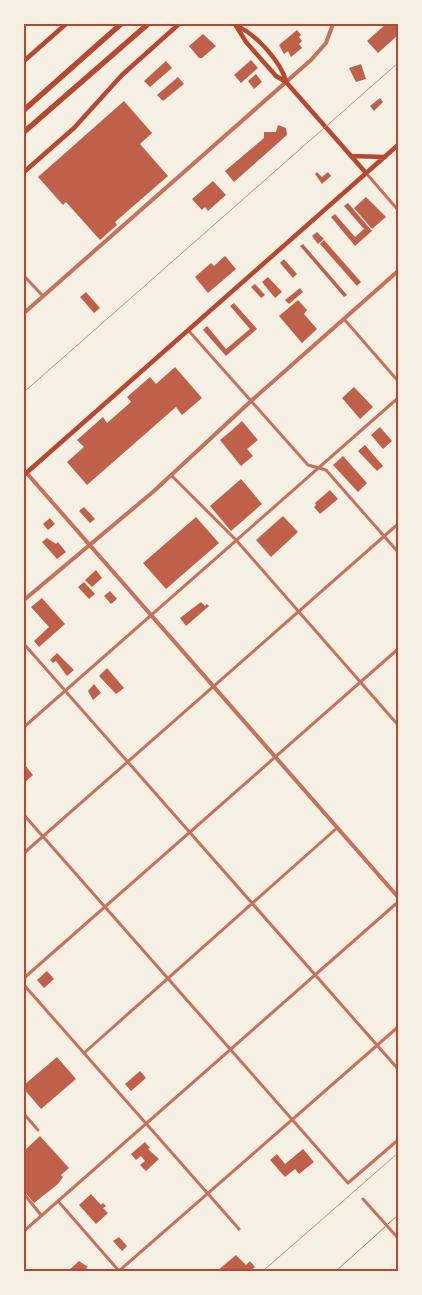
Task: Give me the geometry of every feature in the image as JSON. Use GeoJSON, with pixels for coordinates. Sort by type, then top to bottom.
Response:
{"type":"FeatureCollection","features":[{"type":"Feature","properties":{"kind":"highway"},"geometry":{"type":"LineString","coordinates":[[24,110],[121,24]]}},
{"type":"Feature","properties":{"kind":"highway"},"geometry":{"type":"LineString","coordinates":[[24,132],[148,24]]}},
{"type":"Feature","properties":{"kind":"main road"},"geometry":{"type":"LineString","coordinates":[[24,61],[66,24]]}},
{"type":"Feature","properties":{"kind":"main road"},"geometry":{"type":"LineString","coordinates":[[24,172],[74,128],[122,75],[179,24]]}},
{"type":"Feature","properties":{"kind":"main road"},"geometry":{"type":"LineString","coordinates":[[236,25],[253,36],[283,70],[286,82]]}},
{"type":"Feature","properties":{"kind":"main road"},"geometry":{"type":"LineString","coordinates":[[236,25],[246,42],[276,76],[286,82],[366,173]]}},
{"type":"Feature","properties":{"kind":"main road"},"geometry":{"type":"LineString","coordinates":[[24,472],[398,145]]}},
{"type":"Feature","properties":{"kind":"main road"},"geometry":{"type":"LineString","coordinates":[[351,156],[385,157]]}},
{"type":"Feature","properties":{"kind":"street"},"geometry":{"type":"LineString","coordinates":[[24,313],[319,52],[326,43],[334,24]]}},
{"type":"Feature","properties":{"kind":"street"},"geometry":{"type":"LineString","coordinates":[[366,173],[398,210]]}},
{"type":"Feature","properties":{"kind":"street"},"geometry":{"type":"LineString","coordinates":[[24,600],[171,475],[251,401],[398,271]]}},
{"type":"Feature","properties":{"kind":"street"},"geometry":{"type":"LineString","coordinates":[[24,276],[43,296]]}},
{"type":"Feature","properties":{"kind":"street"},"geometry":{"type":"LineString","coordinates":[[344,319],[398,380]]}},
{"type":"Feature","properties":{"kind":"street"},"geometry":{"type":"LineString","coordinates":[[188,330],[308,464],[326,470],[398,552]]}},
{"type":"Feature","properties":{"kind":"street"},"geometry":{"type":"LineString","coordinates":[[24,727],[398,398]]}},
{"type":"Feature","properties":{"kind":"street"},"geometry":{"type":"LineString","coordinates":[[24,472],[398,897]]}},
{"type":"Feature","properties":{"kind":"street"},"geometry":{"type":"LineString","coordinates":[[171,475],[236,540],[398,725]]}},
{"type":"Feature","properties":{"kind":"street"},"geometry":{"type":"LineString","coordinates":[[24,853],[398,524]]}},
{"type":"Feature","properties":{"kind":"street"},"geometry":{"type":"LineString","coordinates":[[24,644],[398,1069]]}},
{"type":"Feature","properties":{"kind":"street"},"geometry":{"type":"LineString","coordinates":[[24,978],[398,649]]}},
{"type":"Feature","properties":{"kind":"street"},"geometry":{"type":"LineString","coordinates":[[24,816],[348,1184],[398,1140]]}},
{"type":"Feature","properties":{"kind":"street"},"geometry":{"type":"LineString","coordinates":[[84,1053],[337,828]]}},
{"type":"Feature","properties":{"kind":"street"},"geometry":{"type":"LineString","coordinates":[[24,1231],[398,902]]}},
{"type":"Feature","properties":{"kind":"street"},"geometry":{"type":"LineString","coordinates":[[24,985],[239,1229]]}},
{"type":"Feature","properties":{"kind":"street"},"geometry":{"type":"LineString","coordinates":[[58,1201],[119,1271],[398,1027]]}},
{"type":"Feature","properties":{"kind":"street"},"geometry":{"type":"LineString","coordinates":[[24,1114],[38,1130]]}},
{"type":"Feature","properties":{"kind":"street"},"geometry":{"type":"LineString","coordinates":[[24,1194],[42,1215]]}},
{"type":"Feature","properties":{"kind":"street"},"geometry":{"type":"LineString","coordinates":[[363,1199],[398,1238]]}},
{"type":"Feature","properties":{"kind":"lane"},"geometry":{"type":"LineString","coordinates":[[336,1271],[398,1215]]}},
{"type":"Feature","properties":{"kind":"building"},"geometry":{"type":"Polygon","coordinates":[[[386,24],[398,24],[398,35],[378,53],[367,41],[386,24]]]}},
{"type":"Feature","properties":{"kind":"building"},"geometry":{"type":"Polygon","coordinates":[[[297,30],[301,35],[299,37],[302,41],[299,44],[302,48],[291,57],[288,51],[284,54],[279,45],[297,30]]]}},
{"type":"Feature","properties":{"kind":"building"},"geometry":{"type":"Polygon","coordinates":[[[203,34],[216,46],[202,58],[199,58],[189,46],[203,34]]]}},
{"type":"Feature","properties":{"kind":"building"},"geometry":{"type":"Polygon","coordinates":[[[251,60],[258,68],[241,83],[234,75],[251,60]]]}},
{"type":"Feature","properties":{"kind":"building"},"geometry":{"type":"Polygon","coordinates":[[[166,61],[172,68],[150,87],[144,81],[166,61]]]}},
{"type":"Feature","properties":{"kind":"building"},"geometry":{"type":"Polygon","coordinates":[[[361,64],[366,79],[356,82],[349,68],[361,64]]]}},
{"type":"Feature","properties":{"kind":"building"},"geometry":{"type":"Polygon","coordinates":[[[256,74],[262,82],[254,89],[248,81],[256,74]]]}},
{"type":"Feature","properties":{"kind":"building"},"geometry":{"type":"Polygon","coordinates":[[[178,77],[184,84],[163,101],[157,95],[178,77]]]}},
{"type":"Feature","properties":{"kind":"building"},"geometry":{"type":"Polygon","coordinates":[[[380,98],[383,102],[374,111],[370,106],[380,98]]]}},
{"type":"Feature","properties":{"kind":"building"},"geometry":{"type":"Polygon","coordinates":[[[124,101],[152,133],[140,144],[168,176],[115,222],[117,225],[100,240],[66,202],[63,205],[38,177],[124,101]]]}},
{"type":"Feature","properties":{"kind":"building"},"geometry":{"type":"Polygon","coordinates":[[[278,125],[286,128],[287,135],[234,182],[225,171],[264,138],[264,132],[276,132],[278,125]]]}},
{"type":"Feature","properties":{"kind":"building"},"geometry":{"type":"Polygon","coordinates":[[[317,172],[322,177],[328,172],[331,176],[322,184],[315,174],[317,172]]]}},
{"type":"Feature","properties":{"kind":"building"},"geometry":{"type":"Polygon","coordinates":[[[213,181],[226,195],[208,211],[205,207],[202,210],[192,199],[213,181]]]}},
{"type":"Feature","properties":{"kind":"building"},"geometry":{"type":"Polygon","coordinates":[[[366,197],[386,217],[372,229],[354,208],[366,197]]]}},
{"type":"Feature","properties":{"kind":"building"},"geometry":{"type":"Polygon","coordinates":[[[348,203],[372,231],[355,246],[331,217],[335,214],[355,237],[364,229],[344,206],[348,203]]]}},
{"type":"Feature","properties":{"kind":"building"},"geometry":{"type":"Polygon","coordinates":[[[317,232],[324,239],[318,244],[312,236],[317,232]]]}},
{"type":"Feature","properties":{"kind":"building"},"geometry":{"type":"Polygon","coordinates":[[[324,240],[361,282],[357,286],[320,244],[324,240]]]}},
{"type":"Feature","properties":{"kind":"building"},"geometry":{"type":"Polygon","coordinates":[[[303,244],[347,295],[344,297],[300,246],[303,244]]]}},
{"type":"Feature","properties":{"kind":"building"},"geometry":{"type":"Polygon","coordinates":[[[225,256],[236,269],[208,293],[195,277],[211,263],[214,266],[225,256]]]}},
{"type":"Feature","properties":{"kind":"building"},"geometry":{"type":"Polygon","coordinates":[[[284,259],[297,274],[293,278],[280,263],[284,259]]]}},
{"type":"Feature","properties":{"kind":"building"},"geometry":{"type":"Polygon","coordinates":[[[268,277],[282,292],[275,298],[262,282],[268,277]]]}},
{"type":"Feature","properties":{"kind":"building"},"geometry":{"type":"Polygon","coordinates":[[[255,284],[265,295],[261,298],[251,287],[255,284]]]}},
{"type":"Feature","properties":{"kind":"building"},"geometry":{"type":"Polygon","coordinates":[[[300,288],[303,292],[289,304],[285,300],[300,288]]]}},
{"type":"Feature","properties":{"kind":"building"},"geometry":{"type":"Polygon","coordinates":[[[86,292],[100,308],[94,313],[80,297],[86,292]]]}},
{"type":"Feature","properties":{"kind":"building"},"geometry":{"type":"Polygon","coordinates":[[[298,300],[307,310],[304,314],[317,329],[302,343],[279,316],[298,300]]]}},
{"type":"Feature","properties":{"kind":"building"},"geometry":{"type":"Polygon","coordinates":[[[234,303],[257,329],[226,356],[203,330],[207,326],[226,349],[250,329],[230,306],[234,303]]]}},
{"type":"Feature","properties":{"kind":"building"},"geometry":{"type":"Polygon","coordinates":[[[175,367],[202,398],[182,415],[176,407],[87,485],[67,462],[84,447],[77,440],[103,417],[107,423],[131,402],[127,397],[150,377],[156,384],[175,367]]]}},
{"type":"Feature","properties":{"kind":"building"},"geometry":{"type":"Polygon","coordinates":[[[354,387],[373,407],[360,419],[342,398],[354,387]]]}},
{"type":"Feature","properties":{"kind":"building"},"geometry":{"type":"Polygon","coordinates":[[[242,421],[258,440],[247,449],[253,456],[241,466],[220,440],[242,421]]]}},
{"type":"Feature","properties":{"kind":"building"},"geometry":{"type":"Polygon","coordinates":[[[380,427],[392,441],[383,449],[371,435],[380,427]]]}},
{"type":"Feature","properties":{"kind":"building"},"geometry":{"type":"Polygon","coordinates":[[[365,445],[383,466],[377,471],[358,451],[365,445]]]}},
{"type":"Feature","properties":{"kind":"building"},"geometry":{"type":"Polygon","coordinates":[[[343,456],[367,483],[358,492],[333,465],[343,456]]]}},
{"type":"Feature","properties":{"kind":"building"},"geometry":{"type":"Polygon","coordinates":[[[241,479],[262,504],[231,531],[210,506],[241,479]]]}},
{"type":"Feature","properties":{"kind":"building"},"geometry":{"type":"Polygon","coordinates":[[[330,490],[338,499],[320,514],[314,507],[315,503],[330,490]]]}},
{"type":"Feature","properties":{"kind":"building"},"geometry":{"type":"Polygon","coordinates":[[[84,507],[95,519],[90,523],[79,511],[84,507]]]}},
{"type":"Feature","properties":{"kind":"building"},"geometry":{"type":"Polygon","coordinates":[[[283,516],[298,532],[271,557],[256,540],[283,516]]]}},
{"type":"Feature","properties":{"kind":"building"},"geometry":{"type":"Polygon","coordinates":[[[196,517],[219,543],[166,589],[143,563],[196,517]]]}},
{"type":"Feature","properties":{"kind":"building"},"geometry":{"type":"Polygon","coordinates":[[[50,518],[55,524],[48,530],[43,524],[50,518]]]}},
{"type":"Feature","properties":{"kind":"building"},"geometry":{"type":"Polygon","coordinates":[[[47,538],[56,544],[58,542],[66,552],[57,559],[42,542],[47,538]]]}},
{"type":"Feature","properties":{"kind":"building"},"geometry":{"type":"Polygon","coordinates":[[[96,570],[102,578],[92,587],[85,580],[96,570]]]}},
{"type":"Feature","properties":{"kind":"building"},"geometry":{"type":"Polygon","coordinates":[[[84,582],[95,594],[89,599],[78,587],[84,582]]]}},
{"type":"Feature","properties":{"kind":"building"},"geometry":{"type":"Polygon","coordinates":[[[110,591],[117,599],[111,604],[104,596],[110,591]]]}},
{"type":"Feature","properties":{"kind":"building"},"geometry":{"type":"Polygon","coordinates":[[[42,598],[65,624],[39,647],[34,641],[49,627],[31,607],[42,598]]]}},
{"type":"Feature","properties":{"kind":"building"},"geometry":{"type":"Polygon","coordinates":[[[201,602],[205,606],[207,604],[209,606],[186,626],[180,618],[201,602]]]}},
{"type":"Feature","properties":{"kind":"building"},"geometry":{"type":"Polygon","coordinates":[[[57,653],[74,670],[67,676],[56,661],[53,663],[50,660],[57,653]]]}},
{"type":"Feature","properties":{"kind":"building"},"geometry":{"type":"Polygon","coordinates":[[[107,668],[124,688],[116,694],[99,676],[107,668]]]}},
{"type":"Feature","properties":{"kind":"building"},"geometry":{"type":"Polygon","coordinates":[[[94,684],[101,693],[93,700],[88,691],[94,684]]]}},
{"type":"Feature","properties":{"kind":"building"},"geometry":{"type":"Polygon","coordinates":[[[24,764],[33,775],[24,783],[24,764]]]}},
{"type":"Feature","properties":{"kind":"building"},"geometry":{"type":"Polygon","coordinates":[[[47,971],[54,979],[44,988],[37,980],[47,971]]]}},
{"type":"Feature","properties":{"kind":"building"},"geometry":{"type":"Polygon","coordinates":[[[57,1057],[76,1079],[41,1109],[24,1089],[24,1085],[57,1057]]]}},
{"type":"Feature","properties":{"kind":"building"},"geometry":{"type":"Polygon","coordinates":[[[140,1071],[146,1078],[131,1091],[125,1084],[140,1071]]]}},
{"type":"Feature","properties":{"kind":"building"},"geometry":{"type":"Polygon","coordinates":[[[40,1136],[69,1168],[61,1175],[63,1177],[58,1184],[34,1203],[24,1191],[24,1151],[40,1136]]]}},
{"type":"Feature","properties":{"kind":"building"},"geometry":{"type":"Polygon","coordinates":[[[145,1142],[150,1148],[148,1149],[159,1159],[146,1171],[140,1165],[145,1161],[141,1156],[136,1160],[131,1154],[145,1142]]]}},
{"type":"Feature","properties":{"kind":"building"},"geometry":{"type":"Polygon","coordinates":[[[303,1149],[314,1162],[299,1174],[295,1169],[285,1177],[270,1160],[277,1154],[285,1164],[303,1149]]]}},
{"type":"Feature","properties":{"kind":"building"},"geometry":{"type":"Polygon","coordinates":[[[91,1194],[101,1205],[103,1203],[106,1206],[103,1208],[108,1213],[96,1224],[79,1205],[91,1194]]]}},
{"type":"Feature","properties":{"kind":"building"},"geometry":{"type":"Polygon","coordinates":[[[119,1237],[127,1246],[122,1251],[113,1241],[119,1237]]]}},
{"type":"Feature","properties":{"kind":"building"},"geometry":{"type":"Polygon","coordinates":[[[236,1255],[246,1265],[250,1261],[255,1267],[250,1271],[217,1271],[236,1255]]]}},
{"type":"Feature","properties":{"kind":"building"},"geometry":{"type":"Polygon","coordinates":[[[79,1261],[88,1267],[86,1268],[89,1271],[68,1271],[79,1261]]]}},
{"type":"Feature","properties":{"kind":"railway"},"geometry":{"type":"LineString","coordinates":[[24,392],[398,63]]}},
{"type":"Feature","properties":{"kind":"railway"},"geometry":{"type":"LineString","coordinates":[[263,1271],[398,1153]]}}]}
